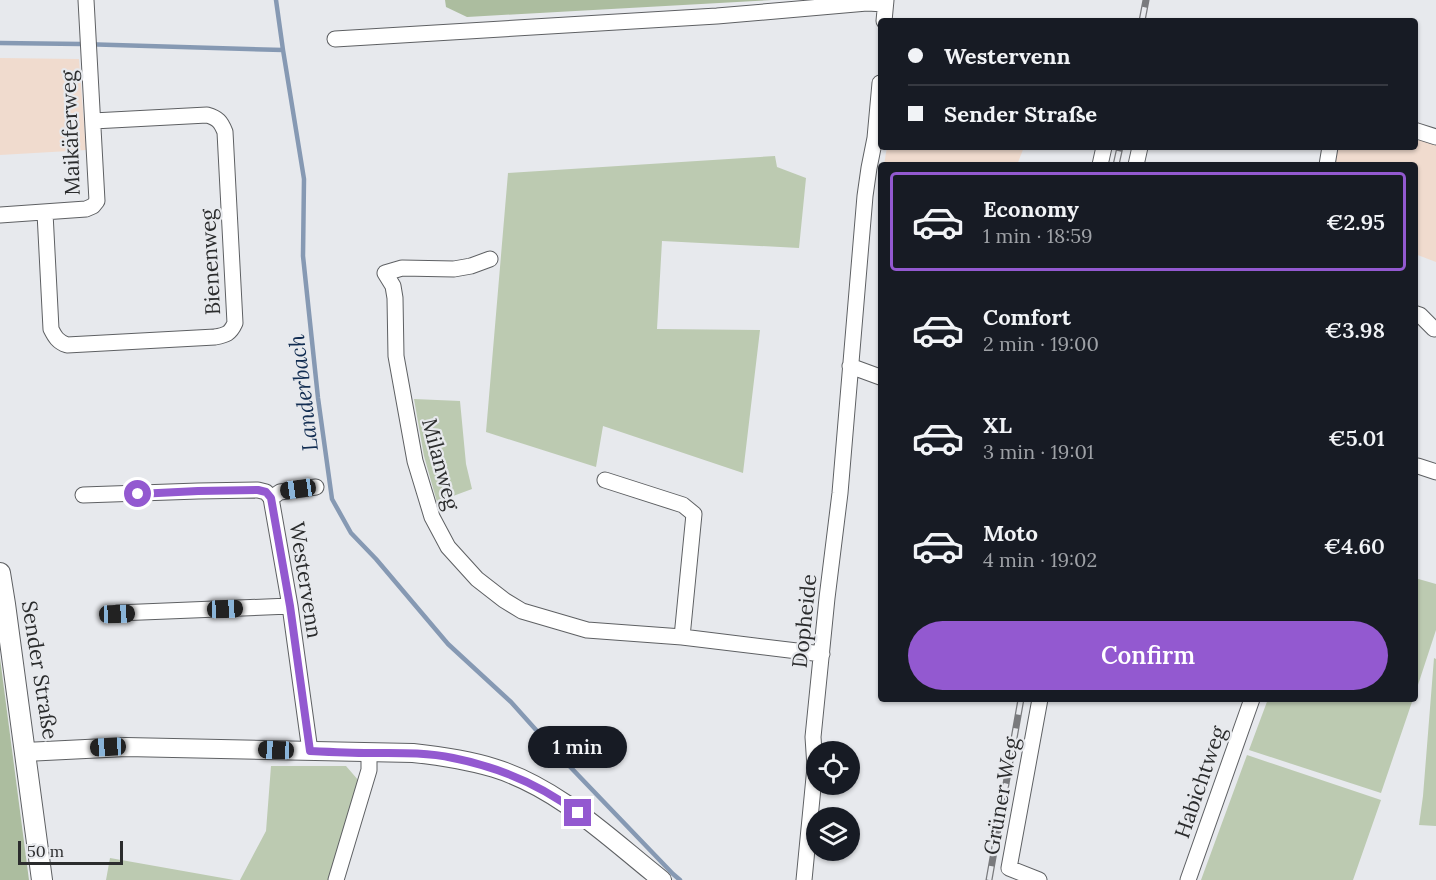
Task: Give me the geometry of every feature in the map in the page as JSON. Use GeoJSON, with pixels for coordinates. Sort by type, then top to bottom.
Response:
{"type":"FeatureCollection","features":[{"type":"Feature","properties":{"kind":"main road","name":"Sender Straße"},"geometry":{"type":"LineString","coordinates":[[0,573],[25,752]]}},
{"type":"Feature","properties":{"kind":"main road"},"geometry":{"type":"LineString","coordinates":[[25,752],[42,880]]}},
{"type":"Feature","properties":{"kind":"street","name":"Maikäferweg"},"geometry":{"type":"LineString","coordinates":[[0,215],[86,209],[97,201],[86,0]]}},
{"type":"Feature","properties":{"kind":"street"},"geometry":{"type":"LineString","coordinates":[[335,39],[706,16],[885,2],[884,18]]}},
{"type":"Feature","properties":{"kind":"street","name":"Dopheide"},"geometry":{"type":"LineString","coordinates":[[804,880],[815,766],[813,737],[840,493],[867,179],[875,138],[878,105]]}},
{"type":"Feature","properties":{"kind":"street","name":"Bienenweg"},"geometry":{"type":"LineString","coordinates":[[45,213],[51,329],[61,343],[67,345],[215,337],[227,335],[232,330],[235,323],[225,132],[221,123],[216,118],[207,115],[93,121]]}},
{"type":"Feature","properties":{"kind":"street"},"geometry":{"type":"LineString","coordinates":[[1418,131],[1436,137]]}},
{"type":"Feature","properties":{"kind":"street","name":"Milanweg"},"geometry":{"type":"LineString","coordinates":[[490,260],[454,269],[402,268],[385,273],[393,286],[395,298],[396,356],[415,460],[432,516],[448,547],[477,579],[522,611],[588,630],[682,637],[822,654]]}},
{"type":"Feature","properties":{"kind":"street"},"geometry":{"type":"LineString","coordinates":[[1418,314],[1434,329]]}},
{"type":"Feature","properties":{"kind":"street"},"geometry":{"type":"LineString","coordinates":[[850,366],[878,376]]}},
{"type":"Feature","properties":{"kind":"street"},"geometry":{"type":"LineString","coordinates":[[1418,466],[1436,472]]}},
{"type":"Feature","properties":{"kind":"street"},"geometry":{"type":"LineString","coordinates":[[604,480],[683,505],[694,514],[682,637]]}},
{"type":"Feature","properties":{"kind":"street"},"geometry":{"type":"LineString","coordinates":[[271,498],[280,492],[316,487]]}},
{"type":"Feature","properties":{"kind":"street","name":"Westervenn"},"geometry":{"type":"LineString","coordinates":[[82,495],[258,490],[266,492],[271,498],[290,606],[310,751]]}},
{"type":"Feature","properties":{"kind":"street"},"geometry":{"type":"LineString","coordinates":[[117,614],[290,606]]}},
{"type":"Feature","properties":{"kind":"street","name":"Grüner Weg"},"geometry":{"type":"LineString","coordinates":[[1039,702],[1009,868],[1039,880]]}},
{"type":"Feature","properties":{"kind":"street","name":"Habichtweg"},"geometry":{"type":"LineString","coordinates":[[1188,880],[1250,702]]}},
{"type":"Feature","properties":{"kind":"street","name":"Sender Straße"},"geometry":{"type":"LineString","coordinates":[[25,752],[126,747],[413,753],[451,757],[496,768],[534,785],[565,804],[662,880]]}},
{"type":"Feature","properties":{"kind":"street"},"geometry":{"type":"LineString","coordinates":[[336,880],[369,770],[369,753]]}},
{"type":"Feature","properties":{"kind":"shaded area"},"geometry":{"type":"Polygon","coordinates":[[[0,58],[79,59],[86,150],[0,155],[0,58]]]}},
{"type":"Feature","properties":{"kind":"shaded area"},"geometry":{"type":"Polygon","coordinates":[[[1418,135],[1436,142],[1436,262],[1418,255],[1418,162],[1332,162],[1334,150],[1418,150],[1418,135]]]}},
{"type":"Feature","properties":{"kind":"shaded area"},"geometry":{"type":"Polygon","coordinates":[[[886,150],[1023,150],[1018,162],[884,162],[886,150]]]}},
{"type":"Feature","properties":{"kind":"green space"},"geometry":{"type":"Polygon","coordinates":[[[445,0],[772,0],[467,17],[446,7],[445,0]]]}},
{"type":"Feature","properties":{"kind":"green space"},"geometry":{"type":"Polygon","coordinates":[[[775,156],[777,167],[806,178],[799,248],[662,241],[657,329],[760,330],[743,473],[603,426],[596,467],[486,432],[508,173],[775,156]]]}},
{"type":"Feature","properties":{"kind":"green space"},"geometry":{"type":"Polygon","coordinates":[[[414,399],[460,401],[466,464],[472,489],[437,502],[424,456],[414,399]]]}},
{"type":"Feature","properties":{"kind":"green space"},"geometry":{"type":"Polygon","coordinates":[[[1418,579],[1436,584],[1436,630],[1418,685],[1418,579]]]}},
{"type":"Feature","properties":{"kind":"green space"},"geometry":{"type":"Polygon","coordinates":[[[0,658],[29,880],[0,880],[0,658]]]}},
{"type":"Feature","properties":{"kind":"green space"},"geometry":{"type":"Polygon","coordinates":[[[1434,658],[1436,659],[1436,826],[1419,825],[1434,658]]]}},
{"type":"Feature","properties":{"kind":"green space"},"geometry":{"type":"Polygon","coordinates":[[[1267,702],[1412,702],[1381,793],[1249,750],[1267,702]]]}},
{"type":"Feature","properties":{"kind":"green space"},"geometry":{"type":"Polygon","coordinates":[[[1247,755],[1381,800],[1353,880],[1201,880],[1247,755]]]}},
{"type":"Feature","properties":{"kind":"green space"},"geometry":{"type":"Polygon","coordinates":[[[271,766],[346,766],[359,781],[332,880],[240,880],[266,831],[271,766]]]}},
{"type":"Feature","properties":{"kind":"green space"},"geometry":{"type":"Polygon","coordinates":[[[110,858],[234,880],[106,880],[110,858]]]}},
{"type":"Feature","properties":{"kind":"waterway"},"geometry":{"type":"LineString","coordinates":[[276,0],[283,50]]}},
{"type":"Feature","properties":{"kind":"waterway","name":"Landerbach"},"geometry":{"type":"LineString","coordinates":[[0,43],[283,50],[304,179],[303,256],[318,398],[332,499],[351,533],[448,644],[511,702],[554,750],[680,880]]}},
{"type":"Feature","properties":{"kind":"railway"},"geometry":{"type":"LineString","coordinates":[[1143,18],[1146,0]]}},
{"type":"Feature","properties":{"kind":"railway"},"geometry":{"type":"LineString","coordinates":[[1117,162],[1119,150]]}},
{"type":"Feature","properties":{"kind":"railway"},"geometry":{"type":"LineString","coordinates":[[989,880],[1020,702]]}},
{"type":"Feature","properties":{"kind":"route"},"geometry":{"type":"LineString","coordinates":[[138,494],[258,490],[266,492],[271,498],[290,606],[310,751],[413,753],[451,757],[496,768],[534,785],[578,813]]}}]}
